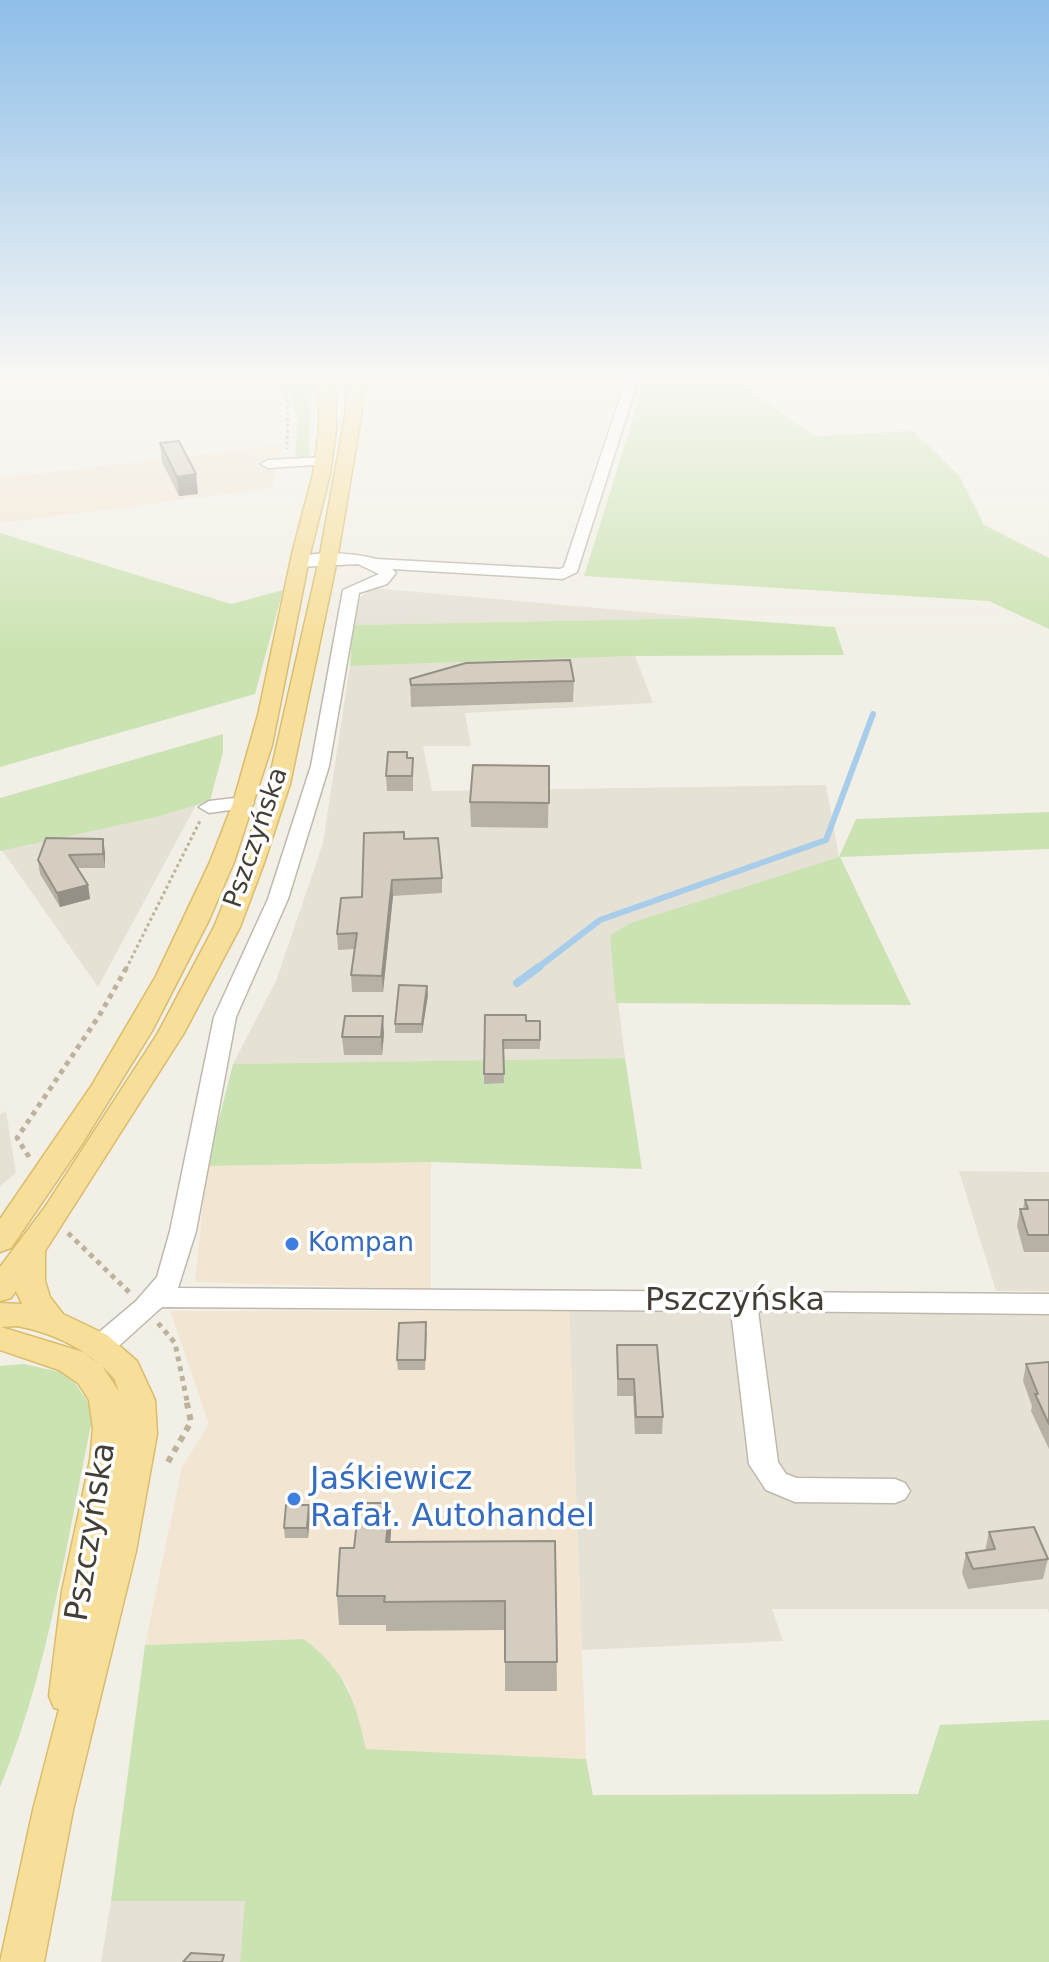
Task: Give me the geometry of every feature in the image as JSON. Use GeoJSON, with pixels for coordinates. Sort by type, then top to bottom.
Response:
{"type":"FeatureCollection","features":[{"type":"Feature","properties":{"kind":"main road","name":"Pszczyńska"},"geometry":{"type":"LineString","coordinates":[[0,1290],[15,1245],[69,1143],[158,998],[202,912],[244,803],[274,692],[299,562],[322,469]]}},
{"type":"Feature","properties":{"kind":"main road","name":"Pszczyńska"},"geometry":{"type":"LineString","coordinates":[[15,1245],[171,1033],[227,927],[279,784],[328,560],[344,469]]}},
{"type":"Feature","properties":{"kind":"main road"},"geometry":{"type":"LineString","coordinates":[[15,1245],[34,1302],[52,1323]]}},
{"type":"Feature","properties":{"kind":"main road","name":"Pszczyńska"},"geometry":{"type":"LineString","coordinates":[[0,1315],[52,1323],[101,1346],[118,1361],[134,1384],[140,1418],[138,1450],[112,1581],[57,1791],[22,1962]]}},
{"type":"Feature","properties":{"kind":"main road","name":"Pszczyńska"},"geometry":{"type":"LineString","coordinates":[[9,1347],[49,1352],[71,1361],[90,1374],[106,1399],[110,1429],[107,1460],[80,1591],[57,1791]]}},
{"type":"Feature","properties":{"kind":"street"},"geometry":{"type":"LineString","coordinates":[[299,562],[328,560],[563,574],[571,569],[603,469]]}},
{"type":"Feature","properties":{"kind":"street"},"geometry":{"type":"LineString","coordinates":[[101,1346],[150,1303],[169,1280],[183,1231],[225,1017],[278,899],[320,766],[351,590],[381,581],[388,573],[378,563]]}},
{"type":"Feature","properties":{"kind":"street"},"geometry":{"type":"LineString","coordinates":[[209,807],[244,803]]}},
{"type":"Feature","properties":{"kind":"street","name":"Pszczyńska"},"geometry":{"type":"LineString","coordinates":[[150,1303],[422,1299],[1049,1304]]}},
{"type":"Feature","properties":{"kind":"street"},"geometry":{"type":"LineString","coordinates":[[743,1302],[764,1464],[776,1482],[795,1490],[895,1491]]}},
{"type":"Feature","properties":{"kind":"path"},"geometry":{"type":"LineString","coordinates":[[34,1166],[17,1138],[99,1016],[142,940],[197,825],[209,807]]}},
{"type":"Feature","properties":{"kind":"path"},"geometry":{"type":"LineString","coordinates":[[67,1232],[150,1303],[175,1343],[191,1422],[168,1462]]}},
{"type":"Feature","properties":{"kind":"shaded area"},"geometry":{"type":"Polygon","coordinates":[[[81,469],[277,469],[272,488],[0,523],[0,478],[81,469]]]}},
{"type":"Feature","properties":{"kind":"shaded area"},"geometry":{"type":"Polygon","coordinates":[[[372,588],[709,618],[353,625],[360,598],[372,588]]]}},
{"type":"Feature","properties":{"kind":"shaded area"},"geometry":{"type":"Polygon","coordinates":[[[635,656],[653,703],[465,713],[471,746],[423,746],[432,791],[826,785],[839,857],[630,923],[610,935],[625,1058],[233,1064],[276,981],[323,843],[350,666],[635,656]]]}},
{"type":"Feature","properties":{"kind":"shaded area"},"geometry":{"type":"Polygon","coordinates":[[[196,805],[98,987],[2,850],[157,817],[196,805]]]}},
{"type":"Feature","properties":{"kind":"shaded area"},"geometry":{"type":"Polygon","coordinates":[[[6,1111],[16,1173],[0,1186],[0,1114],[6,1111]]]}},
{"type":"Feature","properties":{"kind":"shaded area"},"geometry":{"type":"Polygon","coordinates":[[[431,1162],[431,1289],[195,1282],[207,1166],[431,1162]]]}},
{"type":"Feature","properties":{"kind":"shaded area"},"geometry":{"type":"Polygon","coordinates":[[[959,1171],[1049,1172],[1049,1291],[996,1291],[959,1171]]]}},
{"type":"Feature","properties":{"kind":"shaded area"},"geometry":{"type":"Polygon","coordinates":[[[170,1311],[569,1311],[586,1759],[366,1749],[348,1686],[304,1639],[145,1645],[182,1467],[209,1424],[170,1311]]]}},
{"type":"Feature","properties":{"kind":"shaded area"},"geometry":{"type":"Polygon","coordinates":[[[569,1311],[1049,1315],[1049,1613],[1047,1609],[772,1609],[783,1641],[582,1650],[569,1311]]]}},
{"type":"Feature","properties":{"kind":"shaded area"},"geometry":{"type":"Polygon","coordinates":[[[111,1901],[246,1901],[240,1962],[101,1962],[111,1901]]]}},
{"type":"Feature","properties":{"kind":"green space"},"geometry":{"type":"Polygon","coordinates":[[[617,469],[952,469],[959,475],[984,525],[1049,558],[1049,629],[989,601],[584,576],[617,469]]]}},
{"type":"Feature","properties":{"kind":"green space"},"geometry":{"type":"Polygon","coordinates":[[[0,533],[231,604],[283,590],[255,694],[0,767],[0,533]]]}},
{"type":"Feature","properties":{"kind":"green space"},"geometry":{"type":"Polygon","coordinates":[[[709,618],[835,627],[844,655],[635,656],[350,666],[353,625],[709,618]]]}},
{"type":"Feature","properties":{"kind":"green space"},"geometry":{"type":"Polygon","coordinates":[[[223,734],[223,752],[210,801],[157,817],[0,851],[0,798],[223,734]]]}},
{"type":"Feature","properties":{"kind":"green space"},"geometry":{"type":"Polygon","coordinates":[[[1049,812],[1049,849],[840,857],[911,1005],[616,1003],[610,935],[630,923],[839,857],[856,819],[1049,812]]]}},
{"type":"Feature","properties":{"kind":"green space"},"geometry":{"type":"Polygon","coordinates":[[[625,1058],[642,1169],[431,1162],[207,1166],[233,1064],[625,1058]]]}},
{"type":"Feature","properties":{"kind":"green space"},"geometry":{"type":"Polygon","coordinates":[[[24,1364],[69,1374],[94,1411],[45,1649],[0,1787],[0,1366],[24,1364]]]}},
{"type":"Feature","properties":{"kind":"green space"},"geometry":{"type":"Polygon","coordinates":[[[304,1639],[330,1663],[347,1688],[358,1715],[366,1749],[586,1759],[593,1795],[918,1794],[940,1725],[1049,1720],[1049,1962],[240,1962],[245,1901],[111,1901],[145,1645],[304,1639]]]}},
{"type":"Feature","properties":{"kind":"building"},"geometry":{"type":"Polygon","coordinates":[[[173,469],[193,469],[196,474],[177,477],[173,469]]]}},
{"type":"Feature","properties":{"kind":"building"},"geometry":{"type":"Polygon","coordinates":[[[570,660],[574,681],[411,685],[410,679],[466,663],[570,660]]]}},
{"type":"Feature","properties":{"kind":"building"},"geometry":{"type":"Polygon","coordinates":[[[388,752],[407,752],[407,758],[413,758],[412,776],[386,776],[388,752]]]}},
{"type":"Feature","properties":{"kind":"building"},"geometry":{"type":"Polygon","coordinates":[[[473,765],[549,766],[549,803],[470,802],[473,765]]]}},
{"type":"Feature","properties":{"kind":"building"},"geometry":{"type":"Polygon","coordinates":[[[404,832],[404,839],[438,838],[442,878],[392,880],[382,976],[351,975],[357,933],[337,934],[341,898],[362,897],[364,833],[404,832]]]}},
{"type":"Feature","properties":{"kind":"building"},"geometry":{"type":"Polygon","coordinates":[[[46,838],[103,839],[103,854],[69,855],[88,885],[57,893],[38,860],[46,838]]]}},
{"type":"Feature","properties":{"kind":"building"},"geometry":{"type":"Polygon","coordinates":[[[399,985],[427,986],[422,1024],[395,1024],[399,985]]]}},
{"type":"Feature","properties":{"kind":"building"},"geometry":{"type":"Polygon","coordinates":[[[485,1015],[526,1015],[526,1021],[540,1021],[540,1040],[503,1040],[504,1074],[484,1074],[485,1015]]]}},
{"type":"Feature","properties":{"kind":"building"},"geometry":{"type":"Polygon","coordinates":[[[345,1016],[383,1016],[381,1037],[342,1037],[345,1016]]]}},
{"type":"Feature","properties":{"kind":"building"},"geometry":{"type":"Polygon","coordinates":[[[1025,1200],[1049,1200],[1049,1235],[1028,1235],[1020,1209],[1028,1209],[1025,1200]]]}},
{"type":"Feature","properties":{"kind":"building"},"geometry":{"type":"Polygon","coordinates":[[[426,1322],[425,1360],[397,1360],[399,1323],[426,1322]]]}},
{"type":"Feature","properties":{"kind":"building"},"geometry":{"type":"Polygon","coordinates":[[[617,1345],[657,1345],[663,1417],[636,1417],[634,1379],[618,1379],[617,1345]]]}},
{"type":"Feature","properties":{"kind":"building"},"geometry":{"type":"Polygon","coordinates":[[[1049,1362],[1049,1424],[1026,1364],[1049,1362]]]}},
{"type":"Feature","properties":{"kind":"building"},"geometry":{"type":"Polygon","coordinates":[[[359,1503],[390,1503],[386,1542],[555,1541],[557,1662],[505,1662],[505,1601],[384,1602],[385,1596],[337,1596],[340,1548],[354,1548],[359,1503]]]}},
{"type":"Feature","properties":{"kind":"building"},"geometry":{"type":"Polygon","coordinates":[[[286,1505],[309,1505],[307,1528],[284,1528],[286,1505]]]}},
{"type":"Feature","properties":{"kind":"building"},"geometry":{"type":"Polygon","coordinates":[[[1034,1527],[1048,1559],[973,1569],[966,1553],[995,1549],[989,1532],[1034,1527]]]}},
{"type":"Feature","properties":{"kind":"building"},"geometry":{"type":"Polygon","coordinates":[[[191,1953],[224,1955],[222,1962],[183,1962],[191,1953]]]}},
{"type":"Feature","properties":{"kind":"waterway"},"geometry":{"type":"LineString","coordinates":[[536,969],[600,920],[826,840],[873,714]]}},
{"type":"Feature","properties":{"kind":"waterway"},"geometry":{"type":"LineString","coordinates":[[517,983],[539,967]]}},
{"type":"Feature","properties":{"kind":"place","name":"Kompan"},"geometry":{"type":"Point","coordinates":[292,1244]}},
{"type":"Feature","properties":{"kind":"place","name":"Jaśkiewicz Rafał. Autohandel"},"geometry":{"type":"Point","coordinates":[294,1499]}}]}
